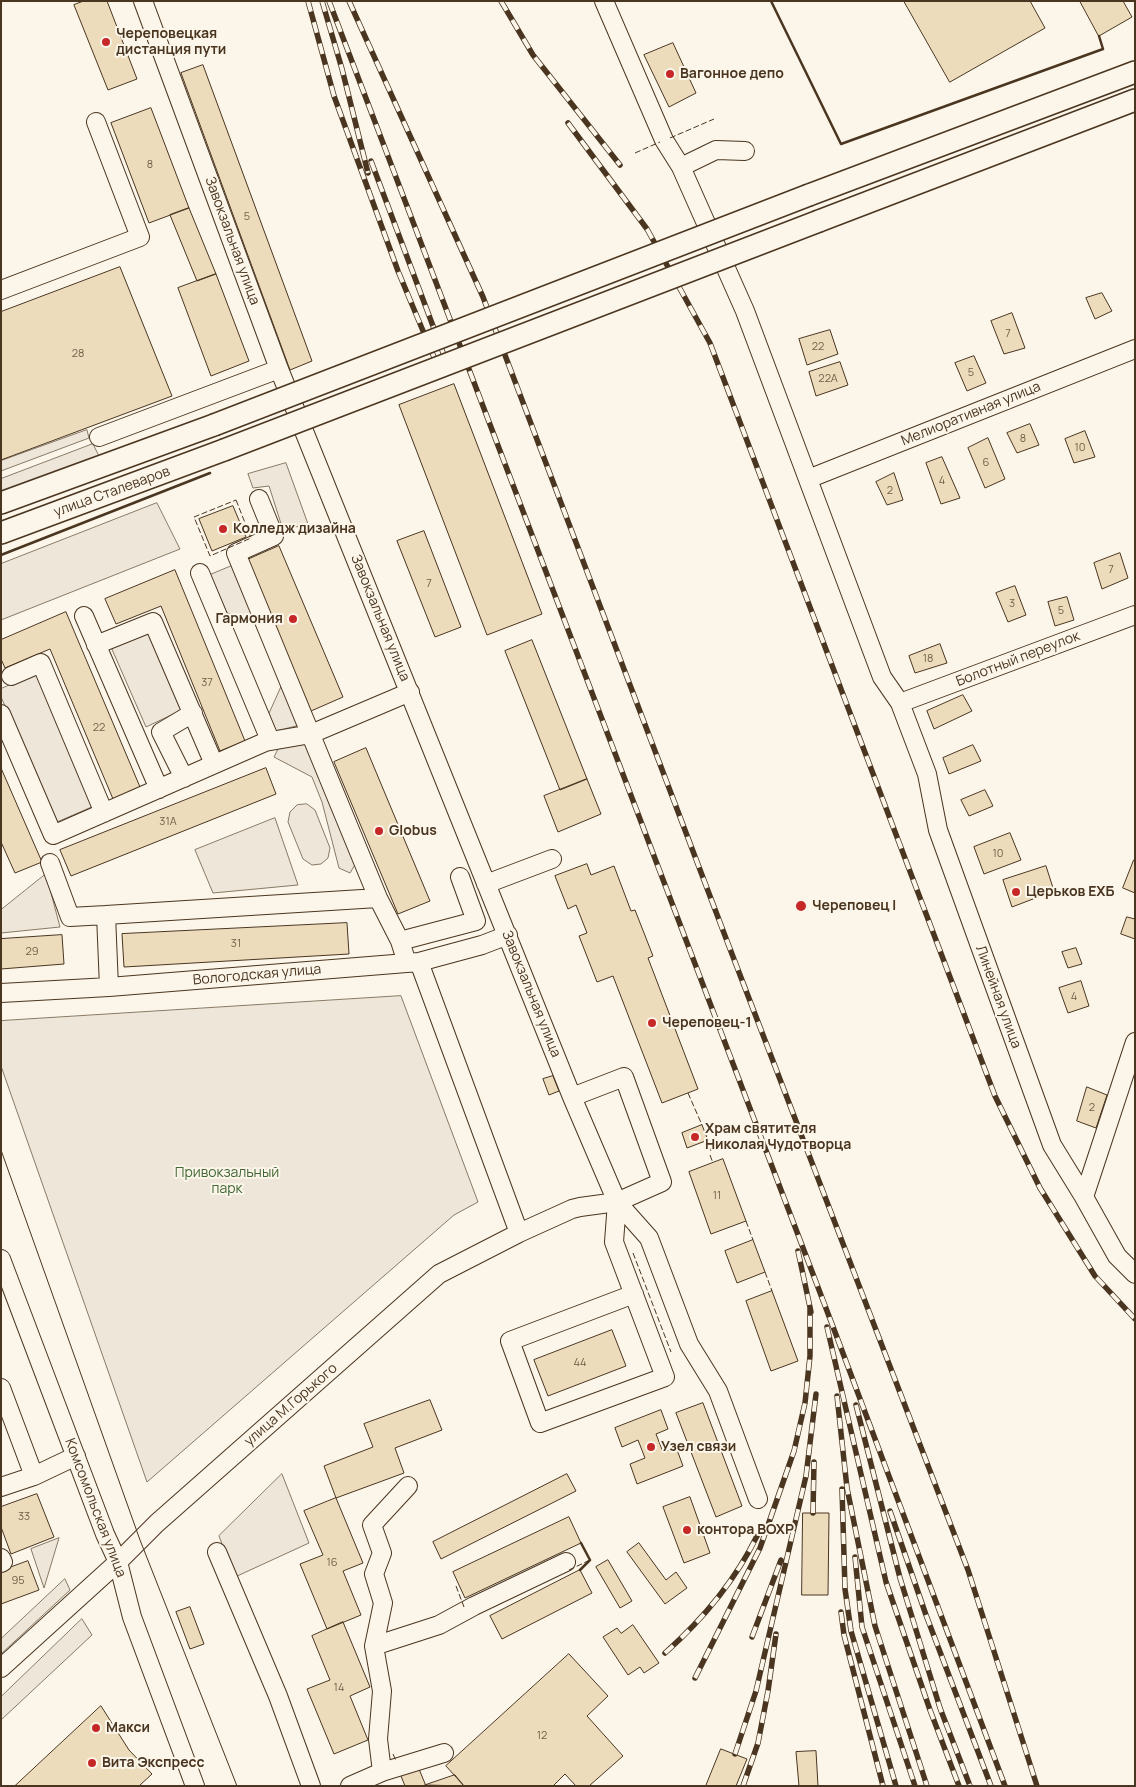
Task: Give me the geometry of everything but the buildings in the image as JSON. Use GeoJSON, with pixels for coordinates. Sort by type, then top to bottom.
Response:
{"type":"FeatureCollection","features":[{"type":"Feature","properties":{"kind":"main road","name":"улица Сталеваров"},"geometry":{"type":"LineString","coordinates":[[1,503],[214,425],[809,195],[1135,72]]}},
{"type":"Feature","properties":{"kind":"main road","name":"улица Сталеваров"},"geometry":{"type":"LineString","coordinates":[[1,533],[224,450],[1135,100]]}},
{"type":"Feature","properties":{"kind":"street","name":"Завокзальная улица"},"geometry":{"type":"LineString","coordinates":[[143,1],[279,369],[572,1097],[617,1202]]}},
{"type":"Feature","properties":{"kind":"street","name":"Линейная улица"},"geometry":{"type":"LineString","coordinates":[[604,1],[664,140],[681,167],[745,311],[882,678],[900,703],[927,774],[938,830],[1052,1145],[1117,1256],[1135,1274]]}},
{"type":"Feature","properties":{"kind":"street"},"geometry":{"type":"LineString","coordinates":[[1,290],[140,237],[96,122]]}},
{"type":"Feature","properties":{"kind":"street"},"geometry":{"type":"LineString","coordinates":[[681,167],[716,150],[745,151]]}},
{"type":"Feature","properties":{"kind":"street","name":"Мелиоративная улица"},"geometry":{"type":"LineString","coordinates":[[808,479],[1135,349]]}},
{"type":"Feature","properties":{"kind":"street"},"geometry":{"type":"LineString","coordinates":[[99,437],[279,369]]}},
{"type":"Feature","properties":{"kind":"street"},"geometry":{"type":"LineString","coordinates":[[259,500],[274,536],[236,553],[378,898],[413,963],[519,1233]]}},
{"type":"Feature","properties":{"kind":"street"},"geometry":{"type":"LineString","coordinates":[[200,573],[270,740]]}},
{"type":"Feature","properties":{"kind":"street","name":"Болотный переулок"},"geometry":{"type":"LineString","coordinates":[[900,703],[1135,615]]}},
{"type":"Feature","properties":{"kind":"street"},"geometry":{"type":"LineString","coordinates":[[84,616],[159,788]]}},
{"type":"Feature","properties":{"kind":"street"},"geometry":{"type":"LineString","coordinates":[[96,644],[153,622],[214,764]]}},
{"type":"Feature","properties":{"kind":"street"},"geometry":{"type":"LineString","coordinates":[[11,676],[41,662],[104,813]]}},
{"type":"Feature","properties":{"kind":"street"},"geometry":{"type":"LineString","coordinates":[[1,714],[53,835],[270,740],[312,734],[410,692]]}},
{"type":"Feature","properties":{"kind":"street"},"geometry":{"type":"LineString","coordinates":[[184,778],[161,732],[192,713]]}},
{"type":"Feature","properties":{"kind":"street"},"geometry":{"type":"LineString","coordinates":[[486,884],[552,859]]}},
{"type":"Feature","properties":{"kind":"street"},"geometry":{"type":"LineString","coordinates":[[50,863],[70,917],[378,898]]}},
{"type":"Feature","properties":{"kind":"street"},"geometry":{"type":"LineString","coordinates":[[400,941],[476,921],[460,877]]}},
{"type":"Feature","properties":{"kind":"street"},"geometry":{"type":"LineString","coordinates":[[106,915],[109,987]]}},
{"type":"Feature","properties":{"kind":"street","name":"Вологодская улица"},"geometry":{"type":"LineString","coordinates":[[1,993],[109,987],[413,963],[482,945],[508,935]]}},
{"type":"Feature","properties":{"kind":"street"},"geometry":{"type":"LineString","coordinates":[[1084,1197],[1135,1042]]}},
{"type":"Feature","properties":{"kind":"street","name":"улица М.Горького"},"geometry":{"type":"LineString","coordinates":[[1,1668],[118,1562],[157,1523],[439,1274],[519,1233],[580,1206],[617,1202],[662,1182],[624,1077],[572,1097]]}},
{"type":"Feature","properties":{"kind":"street"},"geometry":{"type":"LineString","coordinates":[[617,1202],[614,1242],[634,1294],[665,1377],[540,1423],[510,1342],[634,1294]]}},
{"type":"Feature","properties":{"kind":"street"},"geometry":{"type":"LineString","coordinates":[[617,1202],[649,1238],[689,1344],[718,1392],[758,1499]]}},
{"type":"Feature","properties":{"kind":"street","name":"Комсомольская улица"},"geometry":{"type":"LineString","coordinates":[[1,1259],[105,1534],[118,1562],[132,1617],[195,1786]]}},
{"type":"Feature","properties":{"kind":"street"},"geometry":{"type":"LineString","coordinates":[[1,1388],[4,1406],[34,1476]]}},
{"type":"Feature","properties":{"kind":"street"},"geometry":{"type":"LineString","coordinates":[[1,1487],[34,1476],[76,1456]]}},
{"type":"Feature","properties":{"kind":"street"},"geometry":{"type":"LineString","coordinates":[[382,1772],[378,1739],[382,1691],[374,1646],[383,1603],[374,1574],[382,1553],[372,1525],[408,1486]]}},
{"type":"Feature","properties":{"kind":"street"},"geometry":{"type":"LineString","coordinates":[[217,1552],[278,1696],[312,1786]]}},
{"type":"Feature","properties":{"kind":"street"},"geometry":{"type":"LineString","coordinates":[[1,1558],[3,1562],[1,1563]]}},
{"type":"Feature","properties":{"kind":"street"},"geometry":{"type":"LineString","coordinates":[[374,1646],[439,1625],[566,1562]]}},
{"type":"Feature","properties":{"kind":"street"},"geometry":{"type":"LineString","coordinates":[[350,1786],[382,1772],[444,1754]]}},
{"type":"Feature","properties":{"kind":"green space"},"geometry":{"type":"Polygon","coordinates":[[[87,430],[89,438],[1,471],[1,461],[87,430]]]}},
{"type":"Feature","properties":{"kind":"green space"},"geometry":{"type":"Polygon","coordinates":[[[93,444],[99,456],[1,493],[1,479],[93,444]]]}},
{"type":"Feature","properties":{"kind":"green space"},"geometry":{"type":"Polygon","coordinates":[[[286,463],[308,524],[283,530],[269,486],[253,488],[248,474],[286,463]]]}},
{"type":"Feature","properties":{"kind":"green space"},"geometry":{"type":"Polygon","coordinates":[[[157,503],[180,549],[1,620],[1,564],[157,503]]]}},
{"type":"Feature","properties":{"kind":"green space"},"geometry":{"type":"Polygon","coordinates":[[[234,565],[257,621],[227,613],[210,575],[234,565]]]}},
{"type":"Feature","properties":{"kind":"green space"},"geometry":{"type":"Polygon","coordinates":[[[148,630],[184,709],[146,727],[111,647],[148,630]]]}},
{"type":"Feature","properties":{"kind":"green space"},"geometry":{"type":"Polygon","coordinates":[[[37,673],[94,806],[57,822],[1,697],[1,689],[37,673]]]}},
{"type":"Feature","properties":{"kind":"green space"},"geometry":{"type":"Polygon","coordinates":[[[282,685],[300,725],[276,731],[269,714],[282,685]]]}},
{"type":"Feature","properties":{"kind":"green space"},"geometry":{"type":"Polygon","coordinates":[[[303,742],[316,762],[356,863],[350,873],[339,868],[322,802],[312,777],[274,757],[280,745],[303,742]]]}},
{"type":"Feature","properties":{"kind":"green space"},"geometry":{"type":"Polygon","coordinates":[[[307,804],[315,810],[330,848],[328,858],[321,864],[312,865],[303,859],[288,822],[290,812],[297,805],[307,804]]]}},
{"type":"Feature","properties":{"kind":"green space"},"geometry":{"type":"Polygon","coordinates":[[[275,818],[298,885],[213,893],[195,850],[275,818]]]}},
{"type":"Feature","properties":{"kind":"green space"},"geometry":{"type":"Polygon","coordinates":[[[46,874],[60,927],[1,933],[1,910],[46,874]]]}},
{"type":"Feature","properties":{"kind":"green space","name":"Привокзальный парк"},"geometry":{"type":"Polygon","coordinates":[[[401,996],[478,1202],[454,1215],[147,1482],[1,1066],[1,1021],[401,996]]]}},
{"type":"Feature","properties":{"kind":"green space"},"geometry":{"type":"Polygon","coordinates":[[[282,1474],[309,1543],[235,1577],[219,1536],[282,1474]]]}},
{"type":"Feature","properties":{"kind":"green space"},"geometry":{"type":"Polygon","coordinates":[[[59,1538],[44,1588],[31,1549],[59,1538]]]}},
{"type":"Feature","properties":{"kind":"green space"},"geometry":{"type":"Polygon","coordinates":[[[65,1579],[70,1590],[1,1654],[1,1639],[65,1579]]]}},
{"type":"Feature","properties":{"kind":"green space"},"geometry":{"type":"Polygon","coordinates":[[[82,1619],[92,1635],[1,1720],[1,1697],[82,1619]]]}},
{"type":"Feature","properties":{"kind":"tram line"},"geometry":{"type":"LineString","coordinates":[[1,1150],[140,1540],[237,1786]]}},
{"type":"Feature","properties":{"kind":"railway"},"geometry":{"type":"LineString","coordinates":[[308,1],[334,96],[398,271],[436,362]]}},
{"type":"Feature","properties":{"kind":"railway"},"geometry":{"type":"LineString","coordinates":[[322,1],[342,69],[368,173]]}},
{"type":"Feature","properties":{"kind":"railway"},"geometry":{"type":"LineString","coordinates":[[329,1],[835,1332],[1005,1786]]}},
{"type":"Feature","properties":{"kind":"railway"},"geometry":{"type":"LineString","coordinates":[[349,1],[483,297],[968,1570],[1037,1786]]}},
{"type":"Feature","properties":{"kind":"railway"},"geometry":{"type":"LineString","coordinates":[[501,1],[533,55],[620,165]]}},
{"type":"Feature","properties":{"kind":"railway"},"geometry":{"type":"LineString","coordinates":[[568,123],[647,229],[710,343],[995,1096],[1040,1188],[1095,1276],[1135,1319]]}},
{"type":"Feature","properties":{"kind":"railway"},"geometry":{"type":"LineString","coordinates":[[371,161],[445,358]]}},
{"type":"Feature","properties":{"kind":"railway"},"geometry":{"type":"LineString","coordinates":[[798,1251],[811,1312]]}},
{"type":"Feature","properties":{"kind":"railway"},"geometry":{"type":"LineString","coordinates":[[695,1678],[760,1548],[794,1451],[805,1403],[810,1356],[810,1307]]}},
{"type":"Feature","properties":{"kind":"railway"},"geometry":{"type":"LineString","coordinates":[[827,1327],[886,1582],[930,1710],[959,1786]]}},
{"type":"Feature","properties":{"kind":"railway"},"geometry":{"type":"LineString","coordinates":[[735,1754],[756,1691],[806,1476],[816,1394]]}},
{"type":"Feature","properties":{"kind":"railway"},"geometry":{"type":"LineString","coordinates":[[837,1396],[847,1488],[875,1626],[927,1786]]}},
{"type":"Feature","properties":{"kind":"railway"},"geometry":{"type":"LineString","coordinates":[[856,1405],[900,1578],[940,1708],[970,1786]]}},
{"type":"Feature","properties":{"kind":"railway"},"geometry":{"type":"LineString","coordinates":[[813,1513],[814,1462]]}},
{"type":"Feature","properties":{"kind":"railway"},"geometry":{"type":"LineString","coordinates":[[842,1489],[845,1589],[851,1631],[896,1786]]}},
{"type":"Feature","properties":{"kind":"railway"},"geometry":{"type":"LineString","coordinates":[[890,1511],[926,1615],[991,1786]]}},
{"type":"Feature","properties":{"kind":"railway"},"geometry":{"type":"LineString","coordinates":[[665,1653],[717,1599],[739,1569],[757,1536]]}},
{"type":"Feature","properties":{"kind":"railway"},"geometry":{"type":"LineString","coordinates":[[855,1557],[862,1627],[915,1786]]}},
{"type":"Feature","properties":{"kind":"railway"},"geometry":{"type":"LineString","coordinates":[[752,1637],[781,1560]]}},
{"type":"Feature","properties":{"kind":"railway"},"geometry":{"type":"LineString","coordinates":[[841,1612],[844,1635],[883,1786]]}},
{"type":"Feature","properties":{"kind":"railway"},"geometry":{"type":"LineString","coordinates":[[743,1786],[758,1743],[776,1634]]}},
{"type":"Feature","properties":{"kind":"fence"},"geometry":{"type":"LineString","coordinates":[[670,138],[714,119]]}},
{"type":"Feature","properties":{"kind":"fence"},"geometry":{"type":"LineString","coordinates":[[635,153],[660,142]]}},
{"type":"Feature","properties":{"kind":"fence"},"geometry":{"type":"LineString","coordinates":[[236,500],[251,538],[210,556],[194,517],[236,500]]}},
{"type":"Feature","properties":{"kind":"fence"},"geometry":{"type":"LineString","coordinates":[[688,1093],[702,1125]]}},
{"type":"Feature","properties":{"kind":"fence"},"geometry":{"type":"LineString","coordinates":[[708,1140],[711,1151]]}},
{"type":"Feature","properties":{"kind":"fence"},"geometry":{"type":"LineString","coordinates":[[710,1155],[713,1163]]}},
{"type":"Feature","properties":{"kind":"fence"},"geometry":{"type":"LineString","coordinates":[[746,1221],[753,1240]]}},
{"type":"Feature","properties":{"kind":"fence"},"geometry":{"type":"LineString","coordinates":[[633,1253],[671,1352]]}},
{"type":"Feature","properties":{"kind":"fence"},"geometry":{"type":"LineString","coordinates":[[765,1272],[772,1291]]}},
{"type":"Feature","properties":{"kind":"fence"},"geometry":{"type":"LineString","coordinates":[[569,1570],[590,1560]]}},
{"type":"Feature","properties":{"kind":"fence"},"geometry":{"type":"LineString","coordinates":[[456,1586],[464,1607]]}},
{"type":"Feature","properties":{"kind":"fence"},"geometry":{"type":"LineString","coordinates":[[393,1754],[396,1761]]}},
{"type":"Feature","properties":{"kind":"wall"},"geometry":{"type":"LineString","coordinates":[[771,1],[841,144],[1103,49],[1099,36]]}},
{"type":"Feature","properties":{"kind":"wall"},"geometry":{"type":"LineString","coordinates":[[1,555],[210,473]]}},
{"type":"Feature","properties":{"kind":"wall"},"geometry":{"type":"LineString","coordinates":[[580,1570],[590,1560],[581,1543]]}},
{"type":"Feature","properties":{"kind":"place","name":"Череповецкая дистанция пути"},"geometry":{"type":"Point","coordinates":[106,42]}},
{"type":"Feature","properties":{"kind":"place","name":"Вагонное депо"},"geometry":{"type":"Point","coordinates":[670,74]}},
{"type":"Feature","properties":{"kind":"place","name":"Колледж дизайна"},"geometry":{"type":"Point","coordinates":[223,529]}},
{"type":"Feature","properties":{"kind":"place","name":"Гармония"},"geometry":{"type":"Point","coordinates":[293,619]}},
{"type":"Feature","properties":{"kind":"place","name":"Globus"},"geometry":{"type":"Point","coordinates":[379,831]}},
{"type":"Feature","properties":{"kind":"place","name":"Церьков ЕХБ"},"geometry":{"type":"Point","coordinates":[1016,892]}},
{"type":"Feature","properties":{"kind":"place","name":"Череповец I"},"geometry":{"type":"Point","coordinates":[801,906]}},
{"type":"Feature","properties":{"kind":"place","name":"Череповец-1"},"geometry":{"type":"Point","coordinates":[652,1023]}},
{"type":"Feature","properties":{"kind":"place","name":"Храм святителя Николая Чудотворца"},"geometry":{"type":"Point","coordinates":[695,1137]}},
{"type":"Feature","properties":{"kind":"place","name":"Узел связи"},"geometry":{"type":"Point","coordinates":[651,1447]}},
{"type":"Feature","properties":{"kind":"place","name":"контора ВОХР"},"geometry":{"type":"Point","coordinates":[687,1530]}},
{"type":"Feature","properties":{"kind":"place","name":"Макси"},"geometry":{"type":"Point","coordinates":[96,1728]}},
{"type":"Feature","properties":{"kind":"place","name":"Вита Экспресс"},"geometry":{"type":"Point","coordinates":[92,1763]}}]}
